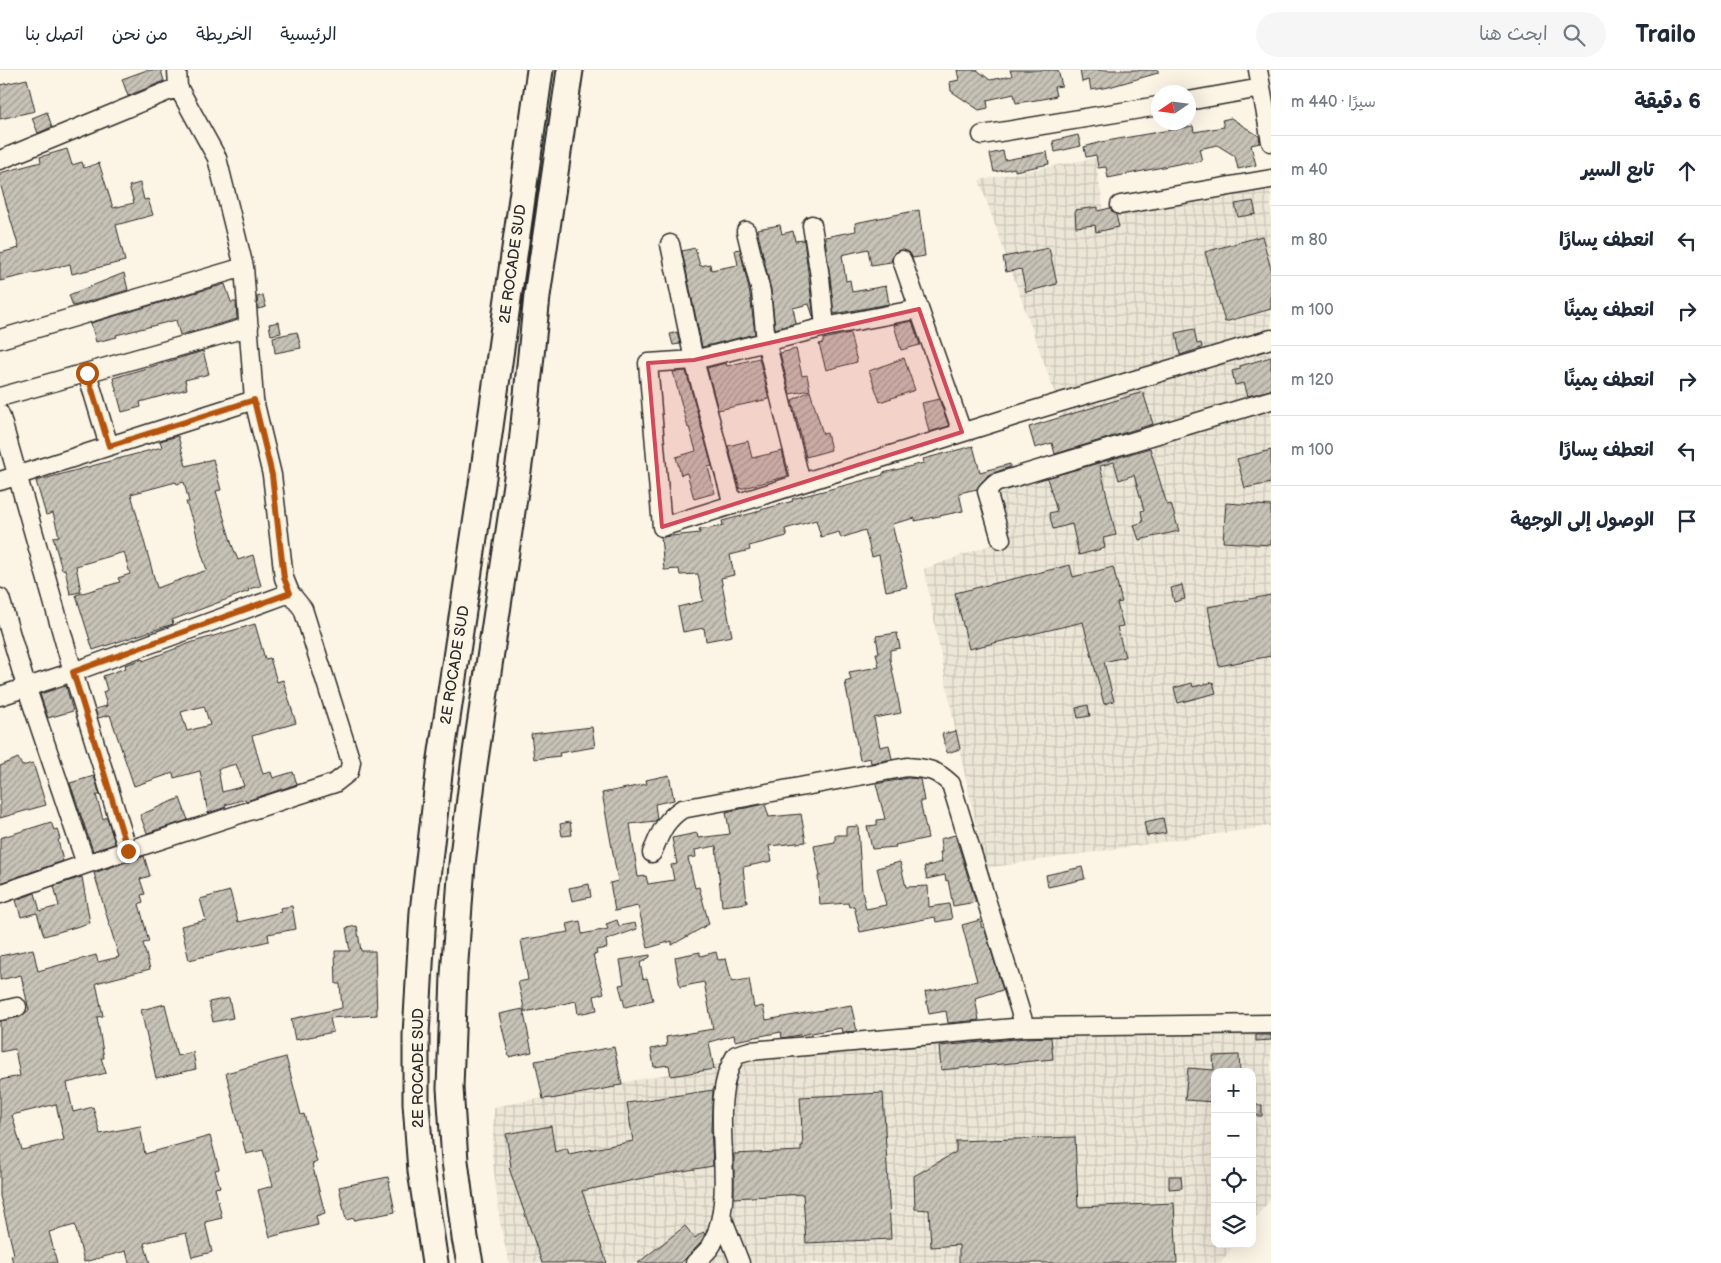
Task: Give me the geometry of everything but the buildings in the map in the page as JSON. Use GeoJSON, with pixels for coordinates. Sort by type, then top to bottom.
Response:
{"type":"FeatureCollection","features":[{"type":"Feature","properties":{"kind":"highway"},"geometry":{"type":"LineString","coordinates":[[509,289],[522,70]]}},
{"type":"Feature","properties":{"kind":"highway","name":"2E ROCADE SUD"},"geometry":{"type":"LineString","coordinates":[[435,1263],[421,1171],[416,1103],[416,1035],[423,912],[439,774],[540,70]]}},
{"type":"Feature","properties":{"kind":"highway","name":"2E ROCADE SUD"},"geometry":{"type":"LineString","coordinates":[[470,1263],[464,1238],[455,1161],[450,1088],[454,975],[462,864],[474,766],[522,444],[537,296],[570,70]]}},
{"type":"Feature","properties":{"kind":"street"},"geometry":{"type":"LineString","coordinates":[[1258,70],[1271,142]]}},
{"type":"Feature","properties":{"kind":"street"},"geometry":{"type":"LineString","coordinates":[[0,160],[178,78],[216,158],[244,267],[254,400],[272,475],[284,578],[290,593],[302,608],[351,762],[349,772],[335,783],[0,894]]}},
{"type":"Feature","properties":{"kind":"street"},"geometry":{"type":"LineString","coordinates":[[1196,100],[1261,88]]}},
{"type":"Feature","properties":{"kind":"street"},"geometry":{"type":"LineString","coordinates":[[982,136],[1151,107]]}},
{"type":"Feature","properties":{"kind":"street"},"geometry":{"type":"LineString","coordinates":[[1120,205],[1271,179]]}},
{"type":"Feature","properties":{"kind":"street"},"geometry":{"type":"LineString","coordinates":[[812,226],[825,327]]}},
{"type":"Feature","properties":{"kind":"street"},"geometry":{"type":"LineString","coordinates":[[746,230],[762,292],[766,341],[801,483]]}},
{"type":"Feature","properties":{"kind":"street"},"geometry":{"type":"LineString","coordinates":[[670,244],[694,360],[733,505]]}},
{"type":"Feature","properties":{"kind":"street"},"geometry":{"type":"LineString","coordinates":[[902,260],[962,432]]}},
{"type":"Feature","properties":{"kind":"street"},"geometry":{"type":"LineString","coordinates":[[0,339],[244,267]]}},
{"type":"Feature","properties":{"kind":"street"},"geometry":{"type":"LineString","coordinates":[[919,309],[825,327],[694,360],[648,364],[662,528],[962,432],[1271,339]]}},
{"type":"Feature","properties":{"kind":"street"},"geometry":{"type":"LineString","coordinates":[[0,397],[249,327]]}},
{"type":"Feature","properties":{"kind":"street"},"geometry":{"type":"LineString","coordinates":[[87,373],[109,446]]}},
{"type":"Feature","properties":{"kind":"street"},"geometry":{"type":"LineString","coordinates":[[0,481],[254,400]]}},
{"type":"Feature","properties":{"kind":"street"},"geometry":{"type":"LineString","coordinates":[[1001,539],[987,491],[995,483],[1271,400]]}},
{"type":"Feature","properties":{"kind":"street"},"geometry":{"type":"LineString","coordinates":[[0,414],[73,672],[128,851]]}},
{"type":"Feature","properties":{"kind":"street"},"geometry":{"type":"LineString","coordinates":[[0,696],[73,672],[290,593]]}},
{"type":"Feature","properties":{"kind":"street"},"geometry":{"type":"LineString","coordinates":[[0,598],[26,686],[86,864]]}},
{"type":"Feature","properties":{"kind":"street"},"geometry":{"type":"LineString","coordinates":[[652,852],[671,816],[682,809],[907,768],[924,768],[938,772],[951,784],[1026,1027]]}},
{"type":"Feature","properties":{"kind":"street"},"geometry":{"type":"LineString","coordinates":[[695,1263],[711,1246],[722,1217],[725,1179],[722,1108],[729,1066],[736,1055],[750,1051],[1026,1027],[1271,1024]]}},
{"type":"Feature","properties":{"kind":"street"},"geometry":{"type":"LineString","coordinates":[[722,1217],[740,1263]]}},
{"type":"Feature","properties":{"kind":"highlighted area"},"geometry":{"type":"Polygon","coordinates":[[[919,309],[962,432],[662,527],[648,363],[694,360],[919,309]]]}},
{"type":"Feature","properties":{"kind":"shaded area"},"geometry":{"type":"Polygon","coordinates":[[[1095,158],[1105,217],[1271,189],[1271,826],[986,868],[959,749],[924,569],[993,544],[978,483],[1076,453],[979,180],[1095,158]]]}},
{"type":"Feature","properties":{"kind":"shaded area"},"geometry":{"type":"Polygon","coordinates":[[[1271,1019],[1271,1199],[1256,1217],[1256,1068],[1211,1068],[1211,1248],[1232,1248],[1220,1263],[509,1263],[500,1223],[492,1155],[494,1107],[746,1059],[1069,1032],[1271,1019]]]}},
{"type":"Feature","properties":{"kind":"route"},"geometry":{"type":"LineString","coordinates":[[87,373],[109,446],[254,400],[272,475],[284,578],[290,593],[73,672],[128,851]]}}]}
